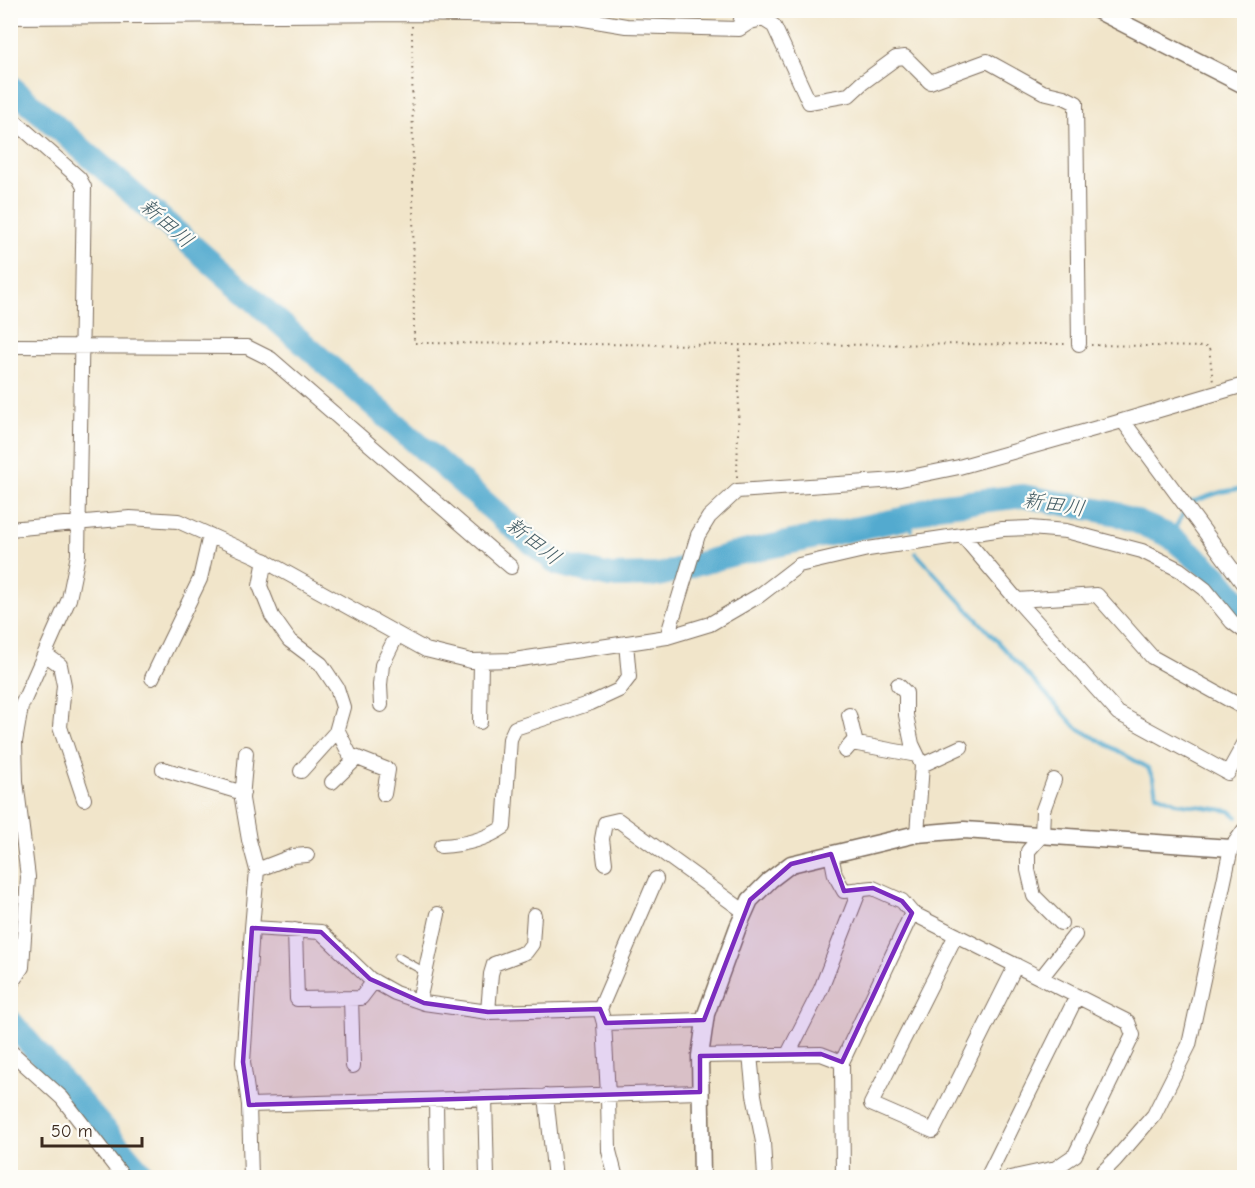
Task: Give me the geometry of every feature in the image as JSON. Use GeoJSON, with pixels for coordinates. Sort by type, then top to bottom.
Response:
{"type":"FeatureCollection","features":[{"type":"Feature","properties":{"kind":"street"},"geometry":{"type":"LineString","coordinates":[[739,29],[743,10]]}},
{"type":"Feature","properties":{"kind":"street"},"geometry":{"type":"LineString","coordinates":[[1097,10],[1245,85]]}},
{"type":"Feature","properties":{"kind":"street"},"geometry":{"type":"LineString","coordinates":[[10,17],[412,12],[572,16],[626,26],[739,29],[750,22],[763,19],[774,26],[809,102],[849,96],[862,83],[896,58],[905,57],[930,82],[987,61],[1043,92],[1065,97],[1076,103],[1079,344]]}},
{"type":"Feature","properties":{"kind":"street"},"geometry":{"type":"LineString","coordinates":[[10,117],[79,178],[84,187],[78,555],[69,598],[21,707],[15,742],[16,780],[28,877],[21,967],[11,984]]}},
{"type":"Feature","properties":{"kind":"street"},"geometry":{"type":"LineString","coordinates":[[10,346],[247,347],[271,359],[512,567]]}},
{"type":"Feature","properties":{"kind":"street"},"geometry":{"type":"LineString","coordinates":[[667,637],[698,535],[709,517],[737,491],[896,480],[959,467],[1245,385]]}},
{"type":"Feature","properties":{"kind":"street"},"geometry":{"type":"LineString","coordinates":[[1123,421],[1245,585]]}},
{"type":"Feature","properties":{"kind":"street"},"geometry":{"type":"LineString","coordinates":[[10,528],[129,518],[178,521],[265,561],[426,651],[471,661],[514,660],[667,637],[710,624],[760,594],[799,565],[868,549],[1003,529],[1030,528],[1066,531],[1142,551],[1180,570],[1205,589],[1232,622],[1245,632]]}},
{"type":"Feature","properties":{"kind":"street"},"geometry":{"type":"LineString","coordinates":[[152,678],[168,658],[200,579],[210,534]]}},
{"type":"Feature","properties":{"kind":"street"},"geometry":{"type":"LineString","coordinates":[[962,535],[1118,712],[1228,773],[1245,744]]}},
{"type":"Feature","properties":{"kind":"street"},"geometry":{"type":"LineString","coordinates":[[265,561],[260,586],[272,616],[289,640],[321,664],[338,688],[343,707],[336,732],[301,771]]}},
{"type":"Feature","properties":{"kind":"street"},"geometry":{"type":"LineString","coordinates":[[1017,600],[1097,596],[1152,657],[1245,708]]}},
{"type":"Feature","properties":{"kind":"street"},"geometry":{"type":"LineString","coordinates":[[381,705],[382,665],[397,634]]}},
{"type":"Feature","properties":{"kind":"street"},"geometry":{"type":"LineString","coordinates":[[441,846],[462,845],[493,835],[504,827],[510,739],[515,728],[591,703],[618,690],[629,677],[626,643]]}},
{"type":"Feature","properties":{"kind":"street"},"geometry":{"type":"LineString","coordinates":[[45,654],[60,665],[64,685],[60,727],[84,800]]}},
{"type":"Feature","properties":{"kind":"street"},"geometry":{"type":"LineString","coordinates":[[480,723],[482,661]]}},
{"type":"Feature","properties":{"kind":"street"},"geometry":{"type":"LineString","coordinates":[[903,685],[912,744],[920,760],[917,834]]}},
{"type":"Feature","properties":{"kind":"street"},"geometry":{"type":"LineString","coordinates":[[849,715],[851,747],[920,760],[961,747]]}},
{"type":"Feature","properties":{"kind":"street"},"geometry":{"type":"LineString","coordinates":[[337,729],[350,755],[388,770],[384,794]]}},
{"type":"Feature","properties":{"kind":"street"},"geometry":{"type":"LineString","coordinates":[[246,753],[242,799],[256,870],[243,1062],[249,1105],[251,1178]]}},
{"type":"Feature","properties":{"kind":"street"},"geometry":{"type":"LineString","coordinates":[[332,782],[357,758]]}},
{"type":"Feature","properties":{"kind":"street"},"geometry":{"type":"LineString","coordinates":[[163,769],[243,793]]}},
{"type":"Feature","properties":{"kind":"street"},"geometry":{"type":"LineString","coordinates":[[1054,780],[1042,810],[1042,835],[1028,851],[1028,870],[1034,896],[1061,923]]}},
{"type":"Feature","properties":{"kind":"street"},"geometry":{"type":"LineString","coordinates":[[604,863],[602,839],[605,823],[618,820],[745,912]]}},
{"type":"Feature","properties":{"kind":"street"},"geometry":{"type":"LineString","coordinates":[[702,1178],[699,1056],[706,1014],[750,900],[770,880],[791,864],[917,834],[964,830],[1231,848]]}},
{"type":"Feature","properties":{"kind":"street"},"geometry":{"type":"LineString","coordinates":[[1097,1178],[1154,1115],[1189,1045],[1231,848],[1245,830]]}},
{"type":"Feature","properties":{"kind":"street"},"geometry":{"type":"LineString","coordinates":[[831,854],[835,875],[844,891],[873,888],[902,901],[912,913],[1128,1022],[1133,1035],[1074,1155],[1056,1168],[1010,1178]]}},
{"type":"Feature","properties":{"kind":"street"},"geometry":{"type":"LineString","coordinates":[[256,870],[293,856],[307,855]]}},
{"type":"Feature","properties":{"kind":"street"},"geometry":{"type":"LineString","coordinates":[[616,1178],[609,1151],[604,1023],[600,1009],[656,879]]}},
{"type":"Feature","properties":{"kind":"street"},"geometry":{"type":"LineString","coordinates":[[788,1054],[821,989],[860,889]]}},
{"type":"Feature","properties":{"kind":"street"},"geometry":{"type":"LineString","coordinates":[[843,1178],[842,1062],[912,913]]}},
{"type":"Feature","properties":{"kind":"street"},"geometry":{"type":"LineString","coordinates":[[419,1001],[438,914]]}},
{"type":"Feature","properties":{"kind":"street"},"geometry":{"type":"LineString","coordinates":[[488,1012],[494,964],[526,952],[532,944],[534,915]]}},
{"type":"Feature","properties":{"kind":"street"},"geometry":{"type":"LineString","coordinates":[[252,928],[321,932],[374,981],[395,993],[419,1001],[488,1012],[600,1009]]}},
{"type":"Feature","properties":{"kind":"street"},"geometry":{"type":"LineString","coordinates":[[295,930],[297,999],[362,998],[374,981]]}},
{"type":"Feature","properties":{"kind":"street"},"geometry":{"type":"LineString","coordinates":[[1041,978],[1075,934]]}},
{"type":"Feature","properties":{"kind":"street"},"geometry":{"type":"LineString","coordinates":[[956,935],[871,1104],[933,1131],[1016,965]]}},
{"type":"Feature","properties":{"kind":"street"},"geometry":{"type":"LineString","coordinates":[[987,1178],[1077,996]]}},
{"type":"Feature","properties":{"kind":"street"},"geometry":{"type":"LineString","coordinates":[[351,998],[353,1066]]}},
{"type":"Feature","properties":{"kind":"street"},"geometry":{"type":"LineString","coordinates":[[604,1023],[705,1020]]}},
{"type":"Feature","properties":{"kind":"street"},"geometry":{"type":"LineString","coordinates":[[10,1051],[62,1098],[124,1178]]}},
{"type":"Feature","properties":{"kind":"street"},"geometry":{"type":"LineString","coordinates":[[699,1056],[821,1054],[842,1062]]}},
{"type":"Feature","properties":{"kind":"street"},"geometry":{"type":"LineString","coordinates":[[750,1055],[754,1095],[763,1142],[765,1178]]}},
{"type":"Feature","properties":{"kind":"street"},"geometry":{"type":"LineString","coordinates":[[249,1105],[700,1092]]}},
{"type":"Feature","properties":{"kind":"street"},"geometry":{"type":"LineString","coordinates":[[546,1096],[555,1178]]}},
{"type":"Feature","properties":{"kind":"street"},"geometry":{"type":"LineString","coordinates":[[485,1098],[487,1178]]}},
{"type":"Feature","properties":{"kind":"street"},"geometry":{"type":"LineString","coordinates":[[436,1100],[437,1178]]}},
{"type":"Feature","properties":{"kind":"lane"},"geometry":{"type":"LineString","coordinates":[[398,957],[425,972]]}},
{"type":"Feature","properties":{"kind":"path"},"geometry":{"type":"LineString","coordinates":[[412,12],[414,343],[1079,344],[1209,347],[1214,393]]}},
{"type":"Feature","properties":{"kind":"path"},"geometry":{"type":"LineString","coordinates":[[737,491],[740,345]]}},
{"type":"Feature","properties":{"kind":"highlighted area"},"geometry":{"type":"Polygon","coordinates":[[[831,854],[844,891],[873,888],[902,901],[912,913],[842,1062],[821,1054],[700,1056],[700,1092],[249,1105],[243,1062],[252,928],[321,932],[370,979],[424,1003],[488,1012],[600,1009],[606,1023],[704,1020],[750,900],[791,864],[831,854]]]}},
{"type":"Feature","properties":{"kind":"waterway","name":"新田川"},"geometry":{"type":"LineString","coordinates":[[10,86],[509,524],[558,564],[610,576],[659,575],[734,554],[902,519],[936,506],[1023,496],[1118,514],[1170,536],[1217,576],[1244,609]]}},
{"type":"Feature","properties":{"kind":"waterway"},"geometry":{"type":"LineString","coordinates":[[1188,504],[1221,492],[1244,488]]}},
{"type":"Feature","properties":{"kind":"waterway"},"geometry":{"type":"LineString","coordinates":[[1170,536],[1185,511]]}},
{"type":"Feature","properties":{"kind":"waterway"},"geometry":{"type":"LineString","coordinates":[[909,517],[912,530]]}},
{"type":"Feature","properties":{"kind":"waterway"},"geometry":{"type":"LineString","coordinates":[[916,553],[1076,727],[1148,768],[1153,778],[1156,794],[1177,803],[1230,811],[1237,817]]}},
{"type":"Feature","properties":{"kind":"waterway"},"geometry":{"type":"LineString","coordinates":[[10,1021],[146,1178]]}}]}
